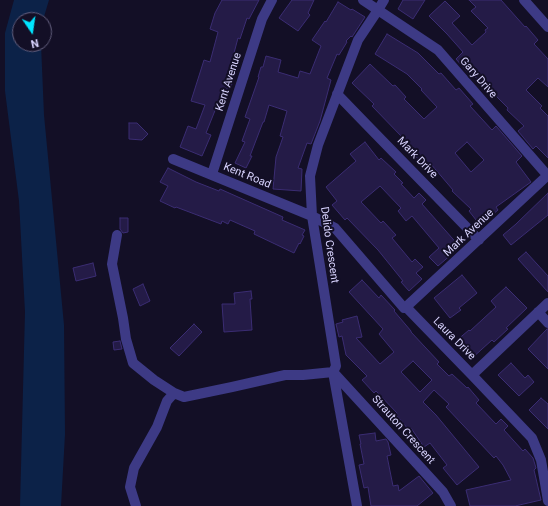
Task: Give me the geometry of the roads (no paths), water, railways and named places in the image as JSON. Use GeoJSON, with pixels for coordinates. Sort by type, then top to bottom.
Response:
{"type":"FeatureCollection","features":[{"type":"Feature","properties":{"kind":"street","name":"Kent Avenue"},"geometry":{"type":"LineString","coordinates":[[212,174],[262,19],[272,0]]}},
{"type":"Feature","properties":{"kind":"street"},"geometry":{"type":"LineString","coordinates":[[363,0],[378,10]]}},
{"type":"Feature","properties":{"kind":"street","name":"Delido Crescent"},"geometry":{"type":"LineString","coordinates":[[357,506],[333,372],[336,366],[312,216],[310,176],[318,145],[336,94],[358,40],[384,0]]}},
{"type":"Feature","properties":{"kind":"street"},"geometry":{"type":"LineString","coordinates":[[526,1],[548,27]]}},
{"type":"Feature","properties":{"kind":"street","name":"Gary Drive"},"geometry":{"type":"LineString","coordinates":[[378,10],[438,50],[548,175]]}},
{"type":"Feature","properties":{"kind":"street","name":"Mark Drive"},"geometry":{"type":"LineString","coordinates":[[336,94],[479,240]]}},
{"type":"Feature","properties":{"kind":"street","name":"Kent Road"},"geometry":{"type":"LineString","coordinates":[[173,159],[312,216]]}},
{"type":"Feature","properties":{"kind":"street","name":"Mark Avenue"},"geometry":{"type":"LineString","coordinates":[[406,307],[548,175]]}},
{"type":"Feature","properties":{"kind":"street","name":"Laura Drive"},"geometry":{"type":"LineString","coordinates":[[312,216],[335,228],[404,308],[406,307],[532,438],[541,460],[548,501]]}},
{"type":"Feature","properties":{"kind":"street"},"geometry":{"type":"LineString","coordinates":[[117,235],[112,264],[126,339],[133,363],[154,380],[174,393],[184,397],[285,375],[333,372]]}},
{"type":"Feature","properties":{"kind":"street"},"geometry":{"type":"LineString","coordinates":[[472,375],[548,303]]}},
{"type":"Feature","properties":{"kind":"street"},"geometry":{"type":"LineString","coordinates":[[538,312],[548,323]]}},
{"type":"Feature","properties":{"kind":"street","name":"Strauton Crescent"},"geometry":{"type":"LineString","coordinates":[[333,372],[443,492],[451,506]]}},
{"type":"Feature","properties":{"kind":"street"},"geometry":{"type":"LineString","coordinates":[[136,506],[130,487],[134,468],[157,427],[167,401],[174,393]]}},
{"type":"Feature","properties":{"kind":"water"},"geometry":{"type":"Polygon","coordinates":[[[14,0],[49,0],[45,12],[12,12],[12,52],[41,52],[44,115],[64,325],[65,434],[61,506],[20,506],[25,312],[19,201],[5,91],[5,33],[14,0]]]}}]}
